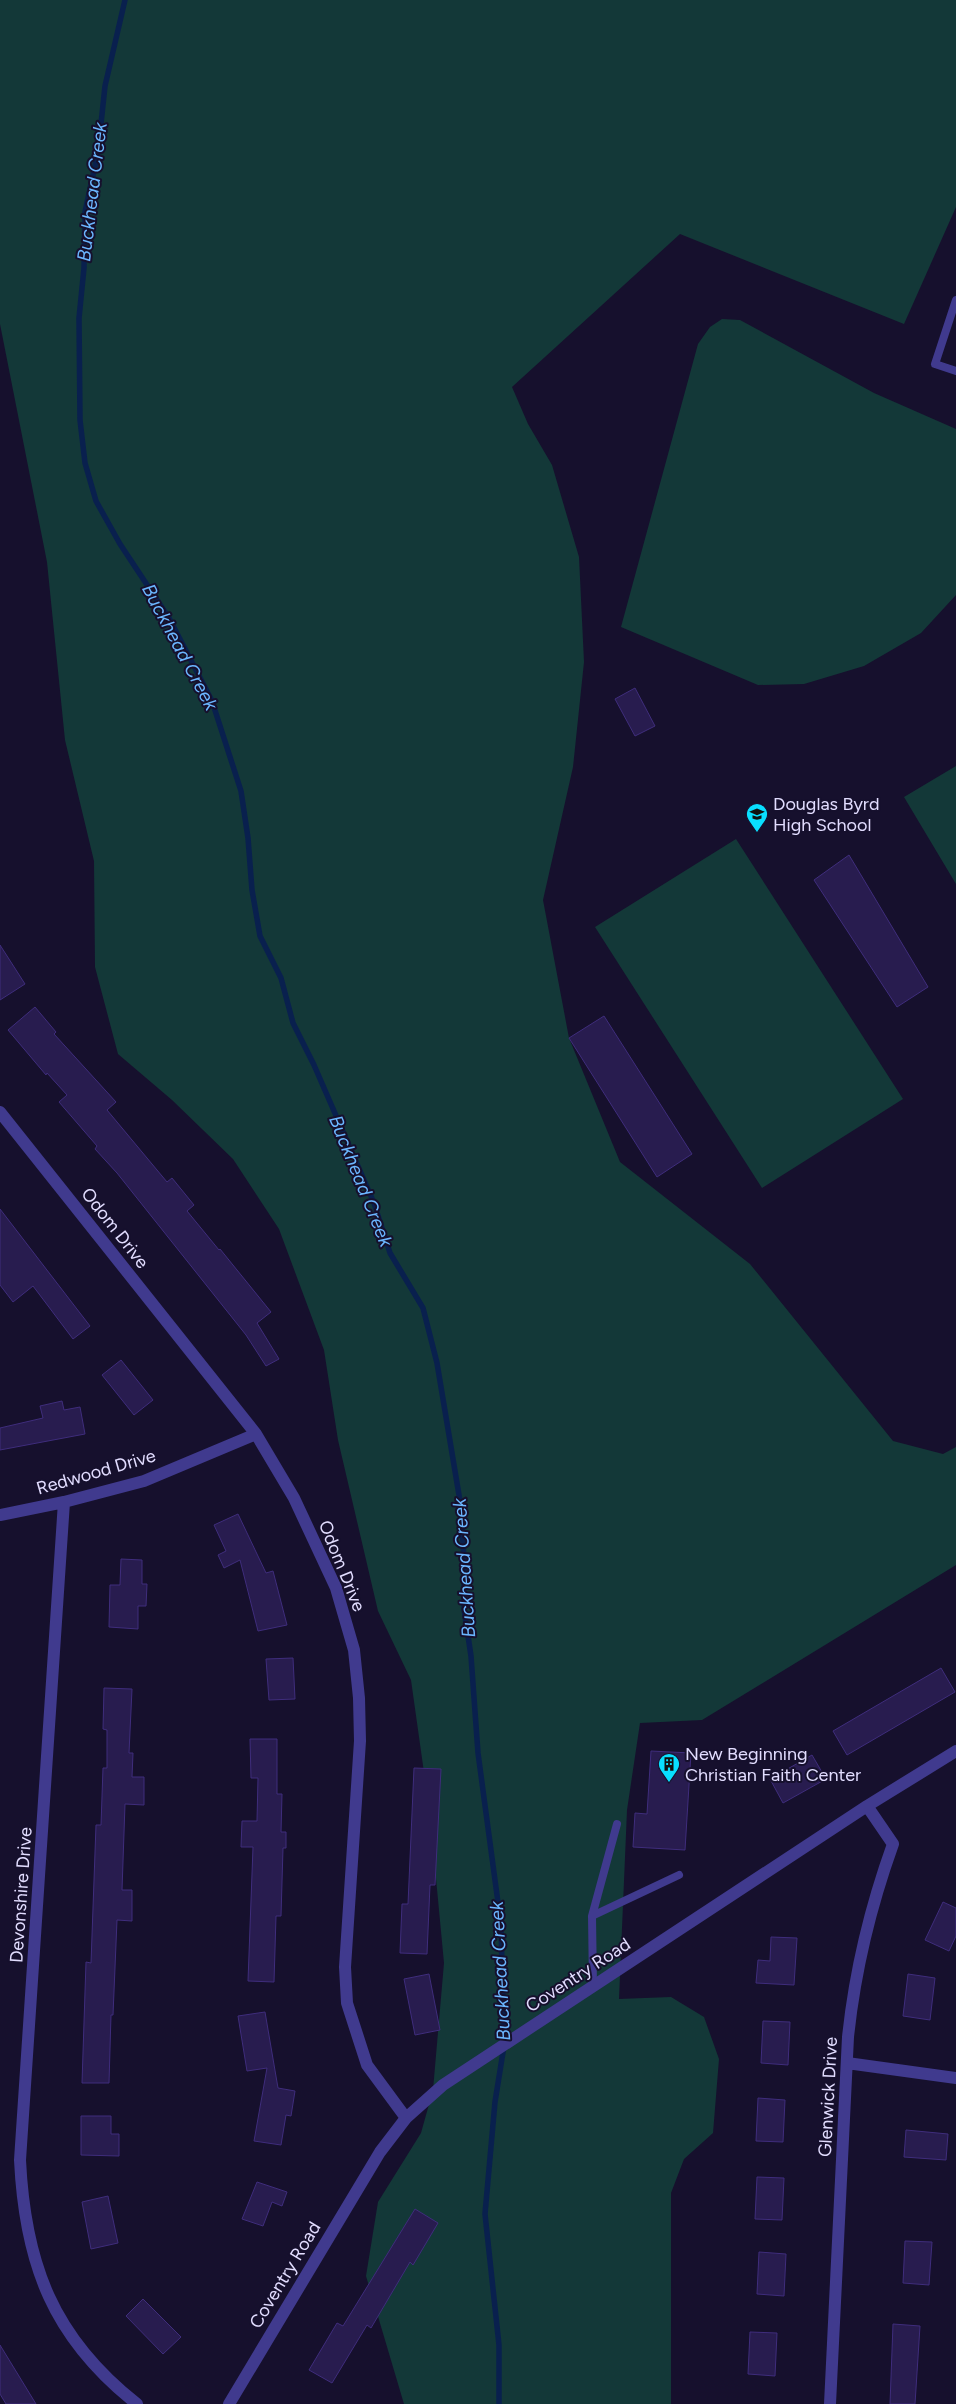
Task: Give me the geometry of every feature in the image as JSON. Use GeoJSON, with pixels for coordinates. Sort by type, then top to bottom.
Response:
{"type":"FeatureCollection","features":[{"type":"Feature","properties":{"kind":"street","name":"Odom Drive"},"geometry":{"type":"LineString","coordinates":[[0,1112],[256,1434],[294,1498],[336,1588],[354,1650],[359,1698],[360,1741],[345,1967],[347,2003],[367,2065],[406,2118]]}},
{"type":"Feature","properties":{"kind":"street","name":"Redwood Drive"},"geometry":{"type":"LineString","coordinates":[[0,1515],[64,1502],[144,1481],[256,1434]]}},
{"type":"Feature","properties":{"kind":"street","name":"Devonshire Drive"},"geometry":{"type":"LineString","coordinates":[[64,1502],[20,2160],[22,2203],[28,2237],[38,2270],[51,2302],[64,2325],[89,2360],[113,2385],[136,2404]]}},
{"type":"Feature","properties":{"kind":"street","name":"Coventry Road"},"geometry":{"type":"LineString","coordinates":[[229,2404],[359,2185],[406,2118],[443,2085],[867,1806],[956,1751]]}},
{"type":"Feature","properties":{"kind":"street","name":"Glenwick Drive"},"geometry":{"type":"LineString","coordinates":[[830,2404],[847,2063],[853,1994],[862,1943],[875,1893],[893,1844],[867,1806]]}},
{"type":"Feature","properties":{"kind":"street"},"geometry":{"type":"LineString","coordinates":[[847,2063],[956,2078]]}},
{"type":"Feature","properties":{"kind":"lane"},"geometry":{"type":"LineString","coordinates":[[956,300],[935,364],[956,370]]}},
{"type":"Feature","properties":{"kind":"lane"},"geometry":{"type":"LineString","coordinates":[[593,1986],[592,1916],[616,1824]]}},
{"type":"Feature","properties":{"kind":"lane"},"geometry":{"type":"LineString","coordinates":[[592,1916],[680,1875]]}},
{"type":"Feature","properties":{"kind":"green space"},"geometry":{"type":"Polygon","coordinates":[[[0,0],[956,0],[956,207],[904,324],[680,234],[512,387],[528,424],[552,465],[579,557],[584,662],[573,767],[543,900],[569,1038],[620,1162],[750,1264],[893,1441],[943,1454],[956,1447],[956,1565],[702,1720],[640,1723],[627,1810],[619,1999],[671,1997],[704,2017],[719,2059],[713,2133],[684,2159],[671,2193],[671,2404],[404,2404],[366,2276],[378,2202],[421,2133],[433,2090],[444,1963],[430,1815],[411,1680],[378,1611],[338,1440],[324,1350],[279,1229],[233,1159],[172,1100],[118,1054],[95,967],[94,861],[65,740],[47,562],[0,324],[0,0]]]}},
{"type":"Feature","properties":{"kind":"green space"},"geometry":{"type":"Polygon","coordinates":[[[722,319],[740,320],[874,393],[956,429],[956,595],[921,633],[864,666],[804,684],[758,685],[621,627],[698,344],[710,327],[722,319]]]}},
{"type":"Feature","properties":{"kind":"green space"},"geometry":{"type":"Polygon","coordinates":[[[956,766],[956,884],[904,797],[956,766]]]}},
{"type":"Feature","properties":{"kind":"green space"},"geometry":{"type":"Polygon","coordinates":[[[736,839],[903,1099],[762,1188],[595,927],[736,839]]]}},
{"type":"Feature","properties":{"kind":"building"},"geometry":{"type":"Polygon","coordinates":[[[635,688],[655,726],[635,736],[615,699],[635,688]]]}},
{"type":"Feature","properties":{"kind":"building"},"geometry":{"type":"Polygon","coordinates":[[[849,855],[928,987],[897,1007],[814,880],[849,855]]]}},
{"type":"Feature","properties":{"kind":"building"},"geometry":{"type":"Polygon","coordinates":[[[0,945],[25,984],[0,1000],[0,945]]]}},
{"type":"Feature","properties":{"kind":"building"},"geometry":{"type":"Polygon","coordinates":[[[35,1007],[56,1032],[54,1034],[116,1102],[107,1110],[167,1182],[172,1178],[194,1205],[187,1211],[271,1312],[257,1323],[279,1359],[266,1366],[246,1335],[117,1173],[95,1149],[97,1146],[59,1102],[67,1095],[47,1073],[46,1075],[8,1030],[35,1007]]]}},
{"type":"Feature","properties":{"kind":"building"},"geometry":{"type":"Polygon","coordinates":[[[604,1016],[692,1154],[657,1177],[569,1038],[604,1016]]]}},
{"type":"Feature","properties":{"kind":"building"},"geometry":{"type":"Polygon","coordinates":[[[0,1209],[90,1326],[73,1339],[33,1286],[13,1302],[0,1285],[0,1209]]]}},
{"type":"Feature","properties":{"kind":"building"},"geometry":{"type":"Polygon","coordinates":[[[121,1360],[153,1400],[134,1415],[102,1375],[121,1360]]]}},
{"type":"Feature","properties":{"kind":"building"},"geometry":{"type":"Polygon","coordinates":[[[62,1401],[64,1410],[80,1407],[85,1434],[0,1450],[0,1428],[43,1418],[40,1406],[62,1401]]]}},
{"type":"Feature","properties":{"kind":"building"},"geometry":{"type":"Polygon","coordinates":[[[238,1514],[266,1573],[273,1571],[287,1625],[258,1631],[240,1560],[224,1568],[218,1555],[226,1551],[214,1525],[238,1514]]]}},
{"type":"Feature","properties":{"kind":"building"},"geometry":{"type":"Polygon","coordinates":[[[121,1559],[142,1560],[142,1584],[147,1584],[146,1606],[138,1606],[138,1629],[109,1627],[110,1585],[120,1585],[121,1559]]]}},
{"type":"Feature","properties":{"kind":"building"},"geometry":{"type":"Polygon","coordinates":[[[293,1658],[295,1699],[269,1700],[266,1659],[293,1658]]]}},
{"type":"Feature","properties":{"kind":"building"},"geometry":{"type":"Polygon","coordinates":[[[941,1668],[955,1692],[847,1755],[833,1731],[941,1668]]]}},
{"type":"Feature","properties":{"kind":"building"},"geometry":{"type":"Polygon","coordinates":[[[104,1688],[132,1689],[129,1753],[133,1753],[132,1777],[144,1777],[144,1805],[125,1804],[122,1890],[132,1890],[132,1921],[117,1920],[109,2083],[82,2083],[86,1962],[91,1963],[96,1825],[101,1825],[103,1768],[107,1768],[107,1730],[103,1729],[104,1688]]]}},
{"type":"Feature","properties":{"kind":"building"},"geometry":{"type":"Polygon","coordinates":[[[250,1739],[277,1739],[277,1794],[282,1794],[281,1832],[286,1832],[286,1848],[283,1848],[281,1916],[276,1916],[274,1982],[248,1981],[253,1847],[241,1847],[242,1821],[257,1821],[258,1778],[251,1778],[250,1739]]]}},
{"type":"Feature","properties":{"kind":"building","name":"New Beginning Christian Faith Center"},"geometry":{"type":"Polygon","coordinates":[[[651,1751],[691,1753],[685,1850],[633,1847],[635,1813],[647,1814],[651,1751]]]}},
{"type":"Feature","properties":{"kind":"building"},"geometry":{"type":"Polygon","coordinates":[[[812,1755],[826,1779],[783,1803],[770,1779],[812,1755]]]}},
{"type":"Feature","properties":{"kind":"building"},"geometry":{"type":"Polygon","coordinates":[[[414,1768],[441,1769],[435,1885],[430,1885],[427,1954],[400,1953],[402,1904],[408,1904],[414,1768]]]}},
{"type":"Feature","properties":{"kind":"building"},"geometry":{"type":"Polygon","coordinates":[[[943,1902],[956,1908],[956,1936],[949,1951],[925,1940],[943,1902]]]}},
{"type":"Feature","properties":{"kind":"building"},"geometry":{"type":"Polygon","coordinates":[[[771,1937],[797,1938],[794,1985],[756,1983],[758,1960],[770,1961],[771,1937]]]}},
{"type":"Feature","properties":{"kind":"building"},"geometry":{"type":"Polygon","coordinates":[[[429,1974],[440,2030],[415,2035],[404,1979],[429,1974]]]}},
{"type":"Feature","properties":{"kind":"building"},"geometry":{"type":"Polygon","coordinates":[[[908,1974],[935,1978],[930,2020],[903,2016],[908,1974]]]}},
{"type":"Feature","properties":{"kind":"building"},"geometry":{"type":"Polygon","coordinates":[[[265,2012],[278,2088],[295,2091],[291,2116],[286,2115],[281,2145],[254,2141],[267,2068],[247,2071],[238,2016],[265,2012]]]}},
{"type":"Feature","properties":{"kind":"building"},"geometry":{"type":"Polygon","coordinates":[[[763,2021],[790,2022],[788,2065],[761,2063],[763,2021]]]}},
{"type":"Feature","properties":{"kind":"building"},"geometry":{"type":"Polygon","coordinates":[[[758,2098],[785,2100],[783,2142],[756,2141],[758,2098]]]}},
{"type":"Feature","properties":{"kind":"building"},"geometry":{"type":"Polygon","coordinates":[[[81,2116],[111,2116],[111,2134],[119,2134],[119,2156],[81,2155],[81,2116]]]}},
{"type":"Feature","properties":{"kind":"building"},"geometry":{"type":"Polygon","coordinates":[[[906,2130],[948,2134],[946,2160],[904,2157],[906,2130]]]}},
{"type":"Feature","properties":{"kind":"building"},"geometry":{"type":"Polygon","coordinates":[[[757,2177],[784,2178],[782,2220],[755,2219],[757,2177]]]}},
{"type":"Feature","properties":{"kind":"building"},"geometry":{"type":"Polygon","coordinates":[[[257,2182],[287,2192],[282,2206],[272,2202],[263,2226],[242,2219],[257,2182]]]}},
{"type":"Feature","properties":{"kind":"building"},"geometry":{"type":"Polygon","coordinates":[[[108,2196],[118,2243],[91,2249],[82,2202],[108,2196]]]}},
{"type":"Feature","properties":{"kind":"building"},"geometry":{"type":"Polygon","coordinates":[[[415,2209],[438,2223],[413,2265],[410,2262],[371,2328],[367,2325],[332,2383],[309,2370],[337,2323],[343,2326],[415,2209]]]}},
{"type":"Feature","properties":{"kind":"building"},"geometry":{"type":"Polygon","coordinates":[[[905,2241],[932,2242],[929,2285],[903,2283],[905,2241]]]}},
{"type":"Feature","properties":{"kind":"building"},"geometry":{"type":"Polygon","coordinates":[[[759,2252],[786,2254],[784,2296],[757,2294],[759,2252]]]}},
{"type":"Feature","properties":{"kind":"building"},"geometry":{"type":"Polygon","coordinates":[[[143,2299],[181,2337],[163,2354],[126,2316],[143,2299]]]}},
{"type":"Feature","properties":{"kind":"building"},"geometry":{"type":"Polygon","coordinates":[[[893,2324],[920,2326],[915,2404],[890,2404],[893,2324]]]}},
{"type":"Feature","properties":{"kind":"building"},"geometry":{"type":"Polygon","coordinates":[[[750,2332],[777,2333],[775,2376],[748,2374],[750,2332]]]}},
{"type":"Feature","properties":{"kind":"building"},"geometry":{"type":"Polygon","coordinates":[[[0,2345],[36,2404],[6,2404],[0,2394],[0,2345]]]}},
{"type":"Feature","properties":{"kind":"waterway","name":"Buckhead Creek"},"geometry":{"type":"LineString","coordinates":[[125,0],[105,86],[98,152],[85,212],[84,268],[79,318],[80,420],[85,463],[96,501],[120,544],[169,618],[212,701],[241,791],[248,838],[252,890],[260,936],[281,978],[293,1023],[314,1065],[374,1203],[390,1253],[423,1308],[437,1363],[461,1507],[464,1609],[471,1656],[478,1753],[501,1925],[504,2046],[495,2102],[485,2214],[499,2345],[499,2404]]}},
{"type":"Feature","properties":{"kind":"place","name":"Douglas Byrd High School"},"geometry":{"type":"Point","coordinates":[757,833]}},
{"type":"Feature","properties":{"kind":"place","name":"New Beginning Christian Faith Center"},"geometry":{"type":"Point","coordinates":[669,1783]}}]}
